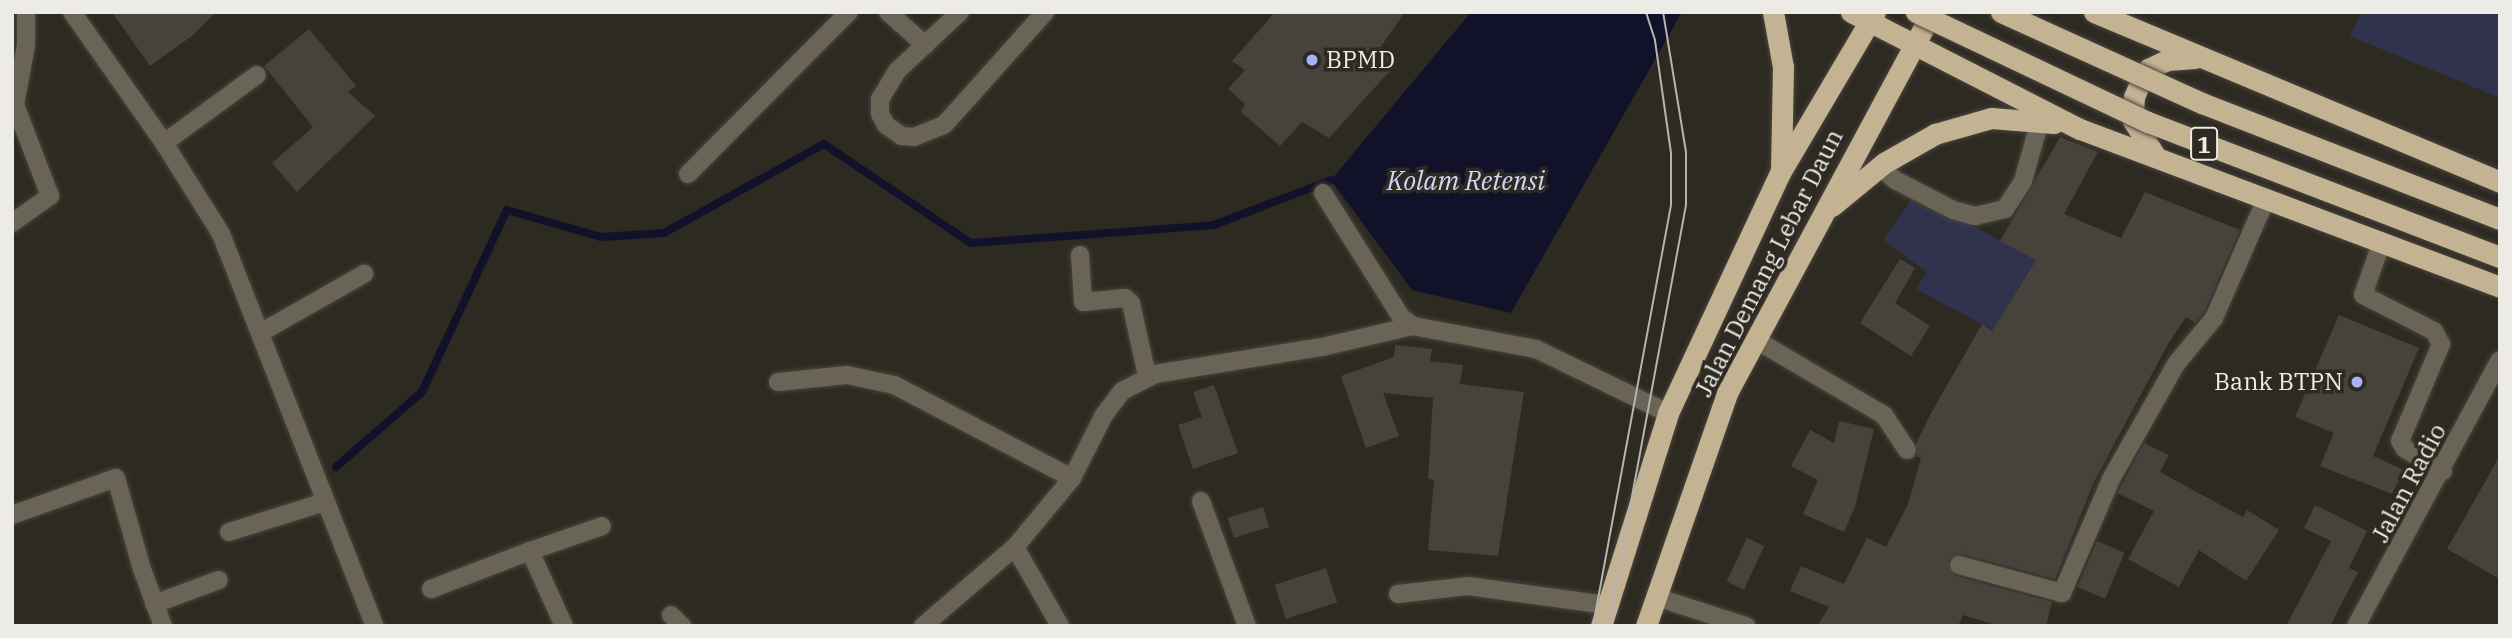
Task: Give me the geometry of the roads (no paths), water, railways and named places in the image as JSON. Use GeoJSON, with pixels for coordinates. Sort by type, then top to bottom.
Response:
{"type":"FeatureCollection","features":[{"type":"Feature","properties":{"kind":"highway"},"geometry":{"type":"LineString","coordinates":[[1773,12],[1783,67],[1781,171]]}},
{"type":"Feature","properties":{"kind":"highway","name":"1"},"geometry":{"type":"LineString","coordinates":[[1916,12],[2148,122],[2500,257]]}},
{"type":"Feature","properties":{"kind":"highway","name":"Jalan Demang Lebar Daun"},"geometry":{"type":"LineString","coordinates":[[1646,626],[1728,391],[1932,12]]}},
{"type":"Feature","properties":{"kind":"highway","name":"1"},"geometry":{"type":"LineString","coordinates":[[2001,12],[2202,103],[2500,219]]}},
{"type":"Feature","properties":{"kind":"highway"},"geometry":{"type":"LineString","coordinates":[[2094,12],[2118,19],[2199,57],[2500,182]]}},
{"type":"Feature","properties":{"kind":"highway"},"geometry":{"type":"LineString","coordinates":[[1865,16],[1912,46],[2080,128],[2500,287]]}},
{"type":"Feature","properties":{"kind":"highway","name":"Jalan Demang Lebar Daun"},"geometry":{"type":"LineString","coordinates":[[1601,626],[1668,413],[1781,171],[1865,16]]}},
{"type":"Feature","properties":{"kind":"highway"},"geometry":{"type":"LineString","coordinates":[[2154,154],[2133,120],[2134,97],[2142,78],[2148,68],[2167,60],[2199,57]]}},
{"type":"Feature","properties":{"kind":"highway"},"geometry":{"type":"LineString","coordinates":[[1821,215],[1879,166],[1935,134],[1978,121],[2007,117],[2080,128]]}},
{"type":"Feature","properties":{"kind":"street"},"geometry":{"type":"LineString","coordinates":[[12,223],[50,193],[15,105],[24,59],[26,12]]}},
{"type":"Feature","properties":{"kind":"street"},"geometry":{"type":"LineString","coordinates":[[72,12],[164,144],[221,234],[375,626]]}},
{"type":"Feature","properties":{"kind":"street"},"geometry":{"type":"LineString","coordinates":[[688,174],[849,12]]}},
{"type":"Feature","properties":{"kind":"street"},"geometry":{"type":"LineString","coordinates":[[888,12],[925,45]]}},
{"type":"Feature","properties":{"kind":"street"},"geometry":{"type":"LineString","coordinates":[[960,12],[897,71],[880,99],[880,114],[886,125],[902,136],[914,136],[944,125],[1045,12]]}},
{"type":"Feature","properties":{"kind":"street"},"geometry":{"type":"LineString","coordinates":[[164,144],[257,75]]}},
{"type":"Feature","properties":{"kind":"street"},"geometry":{"type":"LineString","coordinates":[[1879,166],[1895,180],[1953,210],[1975,216],[2005,209],[2023,181],[2040,120]]}},
{"type":"Feature","properties":{"kind":"street"},"geometry":{"type":"LineString","coordinates":[[1323,193],[1402,317],[1413,326]]}},
{"type":"Feature","properties":{"kind":"street"},"geometry":{"type":"LineString","coordinates":[[1959,565],[2062,593],[2111,480],[2176,363],[2214,318],[2266,199]]}},
{"type":"Feature","properties":{"kind":"street"},"geometry":{"type":"LineString","coordinates":[[2381,244],[2363,295],[2434,331],[2441,344],[2400,441],[2405,449],[2443,471]]}},
{"type":"Feature","properties":{"kind":"street"},"geometry":{"type":"LineString","coordinates":[[1080,255],[1083,302],[1125,298],[1131,303],[1147,376]]}},
{"type":"Feature","properties":{"kind":"street"},"geometry":{"type":"LineString","coordinates":[[261,333],[364,274]]}},
{"type":"Feature","properties":{"kind":"street"},"geometry":{"type":"LineString","coordinates":[[923,626],[1015,547],[1072,478],[1110,407],[1122,391],[1147,376],[1322,347],[1413,326],[1536,349],[1668,413]]}},
{"type":"Feature","properties":{"kind":"street"},"geometry":{"type":"LineString","coordinates":[[1756,340],[1884,415],[1907,450]]}},
{"type":"Feature","properties":{"kind":"street","name":"Jalan Radio"},"geometry":{"type":"LineString","coordinates":[[2357,626],[2443,471],[2500,360]]}},
{"type":"Feature","properties":{"kind":"street"},"geometry":{"type":"LineString","coordinates":[[778,382],[847,374],[894,385],[1072,478]]}},
{"type":"Feature","properties":{"kind":"street"},"geometry":{"type":"LineString","coordinates":[[12,515],[116,478],[163,626]]}},
{"type":"Feature","properties":{"kind":"street"},"geometry":{"type":"LineString","coordinates":[[1201,501],[1247,626]]}},
{"type":"Feature","properties":{"kind":"street"},"geometry":{"type":"LineString","coordinates":[[229,532],[325,502]]}},
{"type":"Feature","properties":{"kind":"street"},"geometry":{"type":"LineString","coordinates":[[431,589],[602,526]]}},
{"type":"Feature","properties":{"kind":"street"},"geometry":{"type":"LineString","coordinates":[[1015,547],[1060,626]]}},
{"type":"Feature","properties":{"kind":"street"},"geometry":{"type":"LineString","coordinates":[[530,551],[564,626]]}},
{"type":"Feature","properties":{"kind":"street"},"geometry":{"type":"LineString","coordinates":[[154,604],[219,580]]}},
{"type":"Feature","properties":{"kind":"street"},"geometry":{"type":"LineString","coordinates":[[1398,594],[1468,586],[1607,605]]}},
{"type":"Feature","properties":{"kind":"street"},"geometry":{"type":"LineString","coordinates":[[1656,597],[1746,626]]}},
{"type":"Feature","properties":{"kind":"water","name":"Kolam Retensi"},"geometry":{"type":"Polygon","coordinates":[[[1471,12],[1682,12],[1511,313],[1412,290],[1331,180],[1471,12]]]}},
{"type":"Feature","properties":{"kind":"waterway"},"geometry":{"type":"LineString","coordinates":[[336,467],[422,392],[507,210],[601,237],[664,233],[824,144],[971,243],[1214,225],[1331,180]]}},
{"type":"Feature","properties":{"kind":"tram line"},"geometry":{"type":"LineString","coordinates":[[1593,626],[1671,204],[1671,153],[1655,40],[1646,12]]}},
{"type":"Feature","properties":{"kind":"tram line"},"geometry":{"type":"LineString","coordinates":[[1608,626],[1686,205],[1686,152],[1663,12]]}},
{"type":"Feature","properties":{"kind":"place","name":"BPMD"},"geometry":{"type":"Point","coordinates":[1312,60]}},
{"type":"Feature","properties":{"kind":"place","name":"Bank BTPN"},"geometry":{"type":"Point","coordinates":[2357,382]}}]}
